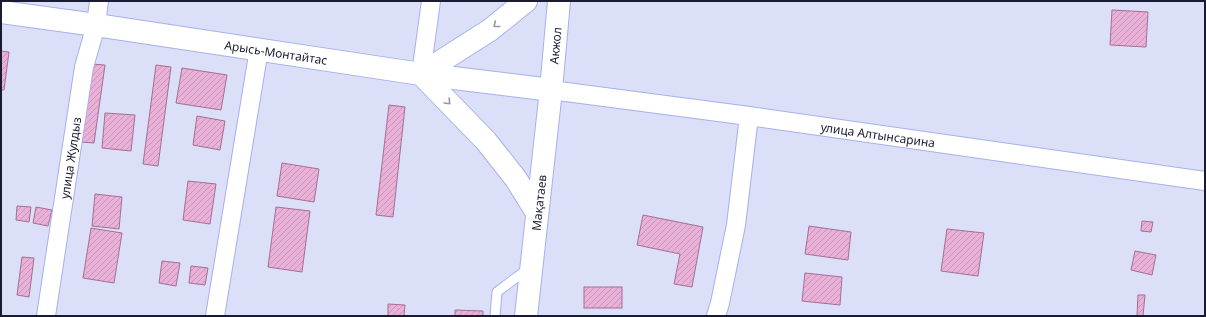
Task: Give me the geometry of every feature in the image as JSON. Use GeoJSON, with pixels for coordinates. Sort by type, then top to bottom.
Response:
{"type":"FeatureCollection","features":[{"type":"Feature","properties":{"kind":"main road"},"geometry":{"type":"LineString","coordinates":[[526,1],[490,30],[421,74],[486,141],[516,180],[537,213]]}},
{"type":"Feature","properties":{"kind":"main road","name":"Акжол"},"geometry":{"type":"LineString","coordinates":[[551,90],[559,1]]}},
{"type":"Feature","properties":{"kind":"main road","name":"Арысь-Монтайтас"},"geometry":{"type":"LineString","coordinates":[[1,12],[421,74],[551,90]]}},
{"type":"Feature","properties":{"kind":"main road","name":"Мақатаев"},"geometry":{"type":"LineString","coordinates":[[526,316],[551,90]]}},
{"type":"Feature","properties":{"kind":"street","name":"улица Жулдыз"},"geometry":{"type":"LineString","coordinates":[[46,316],[84,67],[96,25],[99,1]]}},
{"type":"Feature","properties":{"kind":"street"},"geometry":{"type":"LineString","coordinates":[[421,74],[430,1]]}},
{"type":"Feature","properties":{"kind":"street"},"geometry":{"type":"LineString","coordinates":[[215,316],[259,49]]}},
{"type":"Feature","properties":{"kind":"street","name":"улица Алтынсарина"},"geometry":{"type":"LineString","coordinates":[[551,90],[749,116],[1205,181]]}},
{"type":"Feature","properties":{"kind":"street"},"geometry":{"type":"LineString","coordinates":[[716,316],[736,225],[749,116]]}},
{"type":"Feature","properties":{"kind":"lane"},"geometry":{"type":"LineString","coordinates":[[495,316],[497,292],[531,266]]}},
{"type":"Feature","properties":{"kind":"building"},"geometry":{"type":"Polygon","coordinates":[[[1112,10],[1148,12],[1146,47],[1110,45],[1112,10]]]}},
{"type":"Feature","properties":{"kind":"building"},"geometry":{"type":"Polygon","coordinates":[[[1,51],[9,52],[4,90],[1,90],[1,51]]]}},
{"type":"Feature","properties":{"kind":"building"},"geometry":{"type":"Polygon","coordinates":[[[91,64],[105,65],[94,143],[80,142],[91,64]]]}},
{"type":"Feature","properties":{"kind":"building"},"geometry":{"type":"Polygon","coordinates":[[[156,65],[171,67],[158,166],[143,164],[156,65]]]}},
{"type":"Feature","properties":{"kind":"building"},"geometry":{"type":"Polygon","coordinates":[[[182,68],[227,75],[221,110],[176,103],[182,68]]]}},
{"type":"Feature","properties":{"kind":"building"},"geometry":{"type":"Polygon","coordinates":[[[389,105],[405,107],[393,217],[376,215],[389,105]]]}},
{"type":"Feature","properties":{"kind":"building"},"geometry":{"type":"Polygon","coordinates":[[[105,113],[135,115],[131,151],[102,148],[105,113]]]}},
{"type":"Feature","properties":{"kind":"building"},"geometry":{"type":"Polygon","coordinates":[[[197,116],[225,121],[220,150],[193,145],[197,116]]]}},
{"type":"Feature","properties":{"kind":"building"},"geometry":{"type":"Polygon","coordinates":[[[282,163],[319,169],[314,202],[277,196],[282,163]]]}},
{"type":"Feature","properties":{"kind":"building"},"geometry":{"type":"Polygon","coordinates":[[[188,181],[216,184],[210,224],[183,220],[188,181]]]}},
{"type":"Feature","properties":{"kind":"building"},"geometry":{"type":"Polygon","coordinates":[[[95,194],[122,197],[119,229],[92,226],[95,194]]]}},
{"type":"Feature","properties":{"kind":"building"},"geometry":{"type":"Polygon","coordinates":[[[17,206],[31,207],[29,222],[16,220],[17,206]]]}},
{"type":"Feature","properties":{"kind":"building"},"geometry":{"type":"Polygon","coordinates":[[[36,207],[52,210],[48,226],[33,223],[36,207]]]}},
{"type":"Feature","properties":{"kind":"building"},"geometry":{"type":"Polygon","coordinates":[[[276,207],[310,211],[302,272],[268,267],[276,207]]]}},
{"type":"Feature","properties":{"kind":"building"},"geometry":{"type":"Polygon","coordinates":[[[643,215],[703,227],[692,287],[674,284],[680,254],[637,245],[643,215]]]}},
{"type":"Feature","properties":{"kind":"building"},"geometry":{"type":"Polygon","coordinates":[[[1142,221],[1153,222],[1151,232],[1141,231],[1142,221]]]}},
{"type":"Feature","properties":{"kind":"building"},"geometry":{"type":"Polygon","coordinates":[[[809,226],[851,232],[848,260],[805,254],[809,226]]]}},
{"type":"Feature","properties":{"kind":"building"},"geometry":{"type":"Polygon","coordinates":[[[91,228],[122,233],[114,283],[83,278],[91,228]]]}},
{"type":"Feature","properties":{"kind":"building"},"geometry":{"type":"Polygon","coordinates":[[[947,229],[984,233],[978,276],[941,271],[947,229]]]}},
{"type":"Feature","properties":{"kind":"building"},"geometry":{"type":"Polygon","coordinates":[[[1135,251],[1156,255],[1152,275],[1131,270],[1135,251]]]}},
{"type":"Feature","properties":{"kind":"building"},"geometry":{"type":"Polygon","coordinates":[[[22,257],[34,258],[29,297],[17,295],[22,257]]]}},
{"type":"Feature","properties":{"kind":"building"},"geometry":{"type":"Polygon","coordinates":[[[162,261],[180,263],[176,286],[159,283],[162,261]]]}},
{"type":"Feature","properties":{"kind":"building"},"geometry":{"type":"Polygon","coordinates":[[[191,266],[208,268],[205,285],[189,283],[191,266]]]}},
{"type":"Feature","properties":{"kind":"building"},"geometry":{"type":"Polygon","coordinates":[[[805,273],[842,277],[840,305],[802,301],[805,273]]]}},
{"type":"Feature","properties":{"kind":"building"},"geometry":{"type":"Polygon","coordinates":[[[584,287],[622,287],[622,308],[584,308],[584,287]]]}},
{"type":"Feature","properties":{"kind":"building"},"geometry":{"type":"Polygon","coordinates":[[[1138,295],[1145,295],[1143,316],[1137,316],[1138,295]]]}},
{"type":"Feature","properties":{"kind":"building"},"geometry":{"type":"Polygon","coordinates":[[[388,304],[405,305],[404,316],[388,316],[388,304]]]}},
{"type":"Feature","properties":{"kind":"building"},"geometry":{"type":"Polygon","coordinates":[[[455,310],[483,311],[483,316],[455,316],[455,310]]]}}]}
